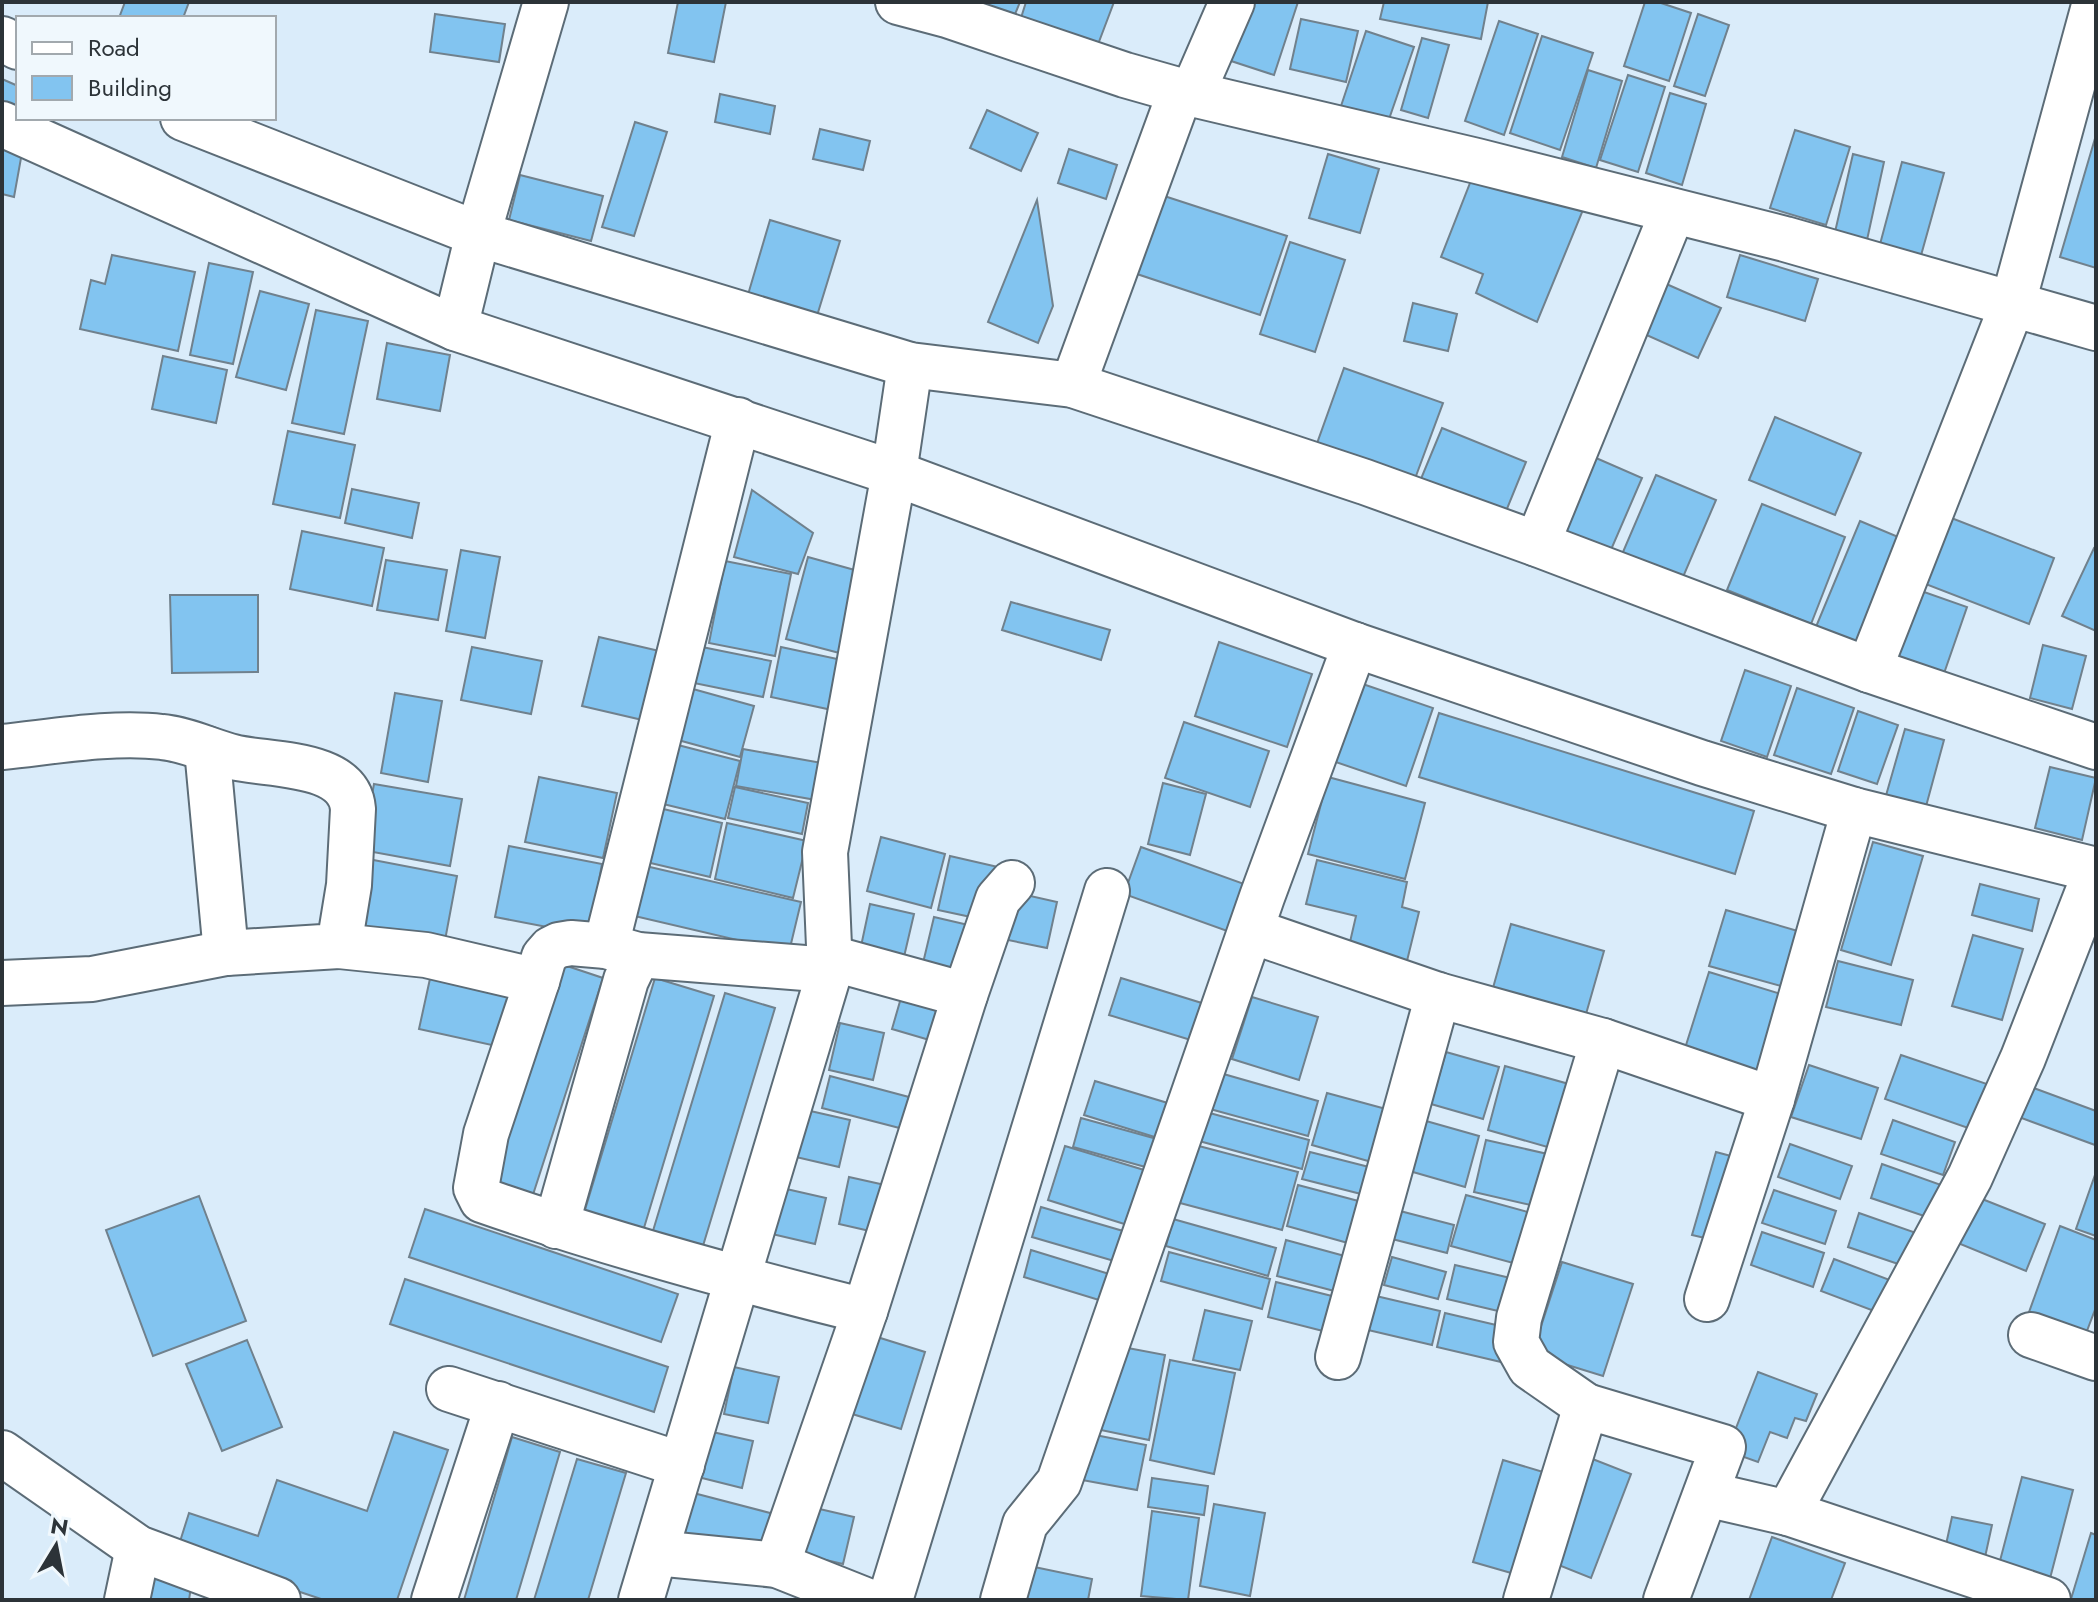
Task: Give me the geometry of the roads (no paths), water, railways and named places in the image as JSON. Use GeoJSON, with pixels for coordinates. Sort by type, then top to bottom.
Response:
{"type":"FeatureCollection","features":[{"type":"Feature","properties":{"kind":"street"},"geometry":{"type":"LineString","coordinates":[[455,328],[478,234],[546,2]]}},
{"type":"Feature","properties":{"kind":"street"},"geometry":{"type":"LineString","coordinates":[[898,2],[949,8],[1125,75],[1187,92],[1785,239],[2096,328]]}},
{"type":"Feature","properties":{"kind":"street"},"geometry":{"type":"LineString","coordinates":[[1073,385],[1187,92],[1232,2]]}},
{"type":"Feature","properties":{"kind":"street"},"geometry":{"type":"LineString","coordinates":[[1869,670],[2013,303],[2093,22]]}},
{"type":"Feature","properties":{"kind":"street"},"geometry":{"type":"LineString","coordinates":[[188,120],[478,234],[910,365],[1073,385],[1365,482],[1869,670],[2096,747]]}},
{"type":"Feature","properties":{"kind":"street"},"geometry":{"type":"LineString","coordinates":[[2,124],[455,328],[894,473],[1355,645],[1702,763],[1854,810],[2096,870],[2023,1058],[1970,1177],[1788,1513]]}},
{"type":"Feature","properties":{"kind":"street"},"geometry":{"type":"LineString","coordinates":[[1537,544],[1673,211]]}},
{"type":"Feature","properties":{"kind":"street"},"geometry":{"type":"LineString","coordinates":[[641,1600],[828,964],[825,852],[894,473],[910,365]]}},
{"type":"Feature","properties":{"kind":"street"},"geometry":{"type":"LineString","coordinates":[[556,1226],[626,980],[622,951],[738,420]]}},
{"type":"Feature","properties":{"kind":"street"},"geometry":{"type":"LineString","coordinates":[[1003,1600],[1025,1524],[1059,1482],[1262,897],[1355,645]]}},
{"type":"Feature","properties":{"kind":"street"},"geometry":{"type":"LineString","coordinates":[[2,747],[118,736],[163,737],[236,758],[320,772],[341,783],[352,797],[349,885],[339,946]]}},
{"type":"Feature","properties":{"kind":"street"},"geometry":{"type":"LineString","coordinates":[[207,749],[226,953]]}},
{"type":"Feature","properties":{"kind":"street"},"geometry":{"type":"LineString","coordinates":[[1707,1299],[1772,1099],[1854,810]]}},
{"type":"Feature","properties":{"kind":"street"},"geometry":{"type":"LineString","coordinates":[[777,1565],[865,1311],[998,899],[1012,883]]}},
{"type":"Feature","properties":{"kind":"street"},"geometry":{"type":"LineString","coordinates":[[890,1600],[1107,891]]}},
{"type":"Feature","properties":{"kind":"street"},"geometry":{"type":"LineString","coordinates":[[1252,931],[1438,995],[1603,1041],[1772,1099]]}},
{"type":"Feature","properties":{"kind":"street"},"geometry":{"type":"LineString","coordinates":[[865,1311],[737,1279],[556,1226],[482,1200],[476,1188],[486,1134],[544,957],[559,945],[591,943],[622,951],[828,964],[965,995]]}},
{"type":"Feature","properties":{"kind":"street"},"geometry":{"type":"LineString","coordinates":[[2,983],[92,979],[226,953],[339,946],[426,955],[537,981]]}},
{"type":"Feature","properties":{"kind":"street"},"geometry":{"type":"LineString","coordinates":[[1338,1357],[1438,995]]}},
{"type":"Feature","properties":{"kind":"street"},"geometry":{"type":"LineString","coordinates":[[1603,1041],[1519,1318],[1516,1342],[1530,1367],[1586,1406],[1723,1447],[1666,1600]]}},
{"type":"Feature","properties":{"kind":"street"},"geometry":{"type":"LineString","coordinates":[[2031,1335],[2096,1358]]}},
{"type":"Feature","properties":{"kind":"street"},"geometry":{"type":"LineString","coordinates":[[449,1389],[682,1465]]}},
{"type":"Feature","properties":{"kind":"street"},"geometry":{"type":"LineString","coordinates":[[434,1600],[498,1404]]}},
{"type":"Feature","properties":{"kind":"street"},"geometry":{"type":"LineString","coordinates":[[1526,1600],[1586,1406]]}},
{"type":"Feature","properties":{"kind":"street"},"geometry":{"type":"LineString","coordinates":[[2,1453],[138,1548],[278,1600]]}},
{"type":"Feature","properties":{"kind":"street"},"geometry":{"type":"LineString","coordinates":[[1706,1494],[1788,1513],[2048,1600]]}},
{"type":"Feature","properties":{"kind":"street"},"geometry":{"type":"LineString","coordinates":[[127,1600],[138,1548]]}},
{"type":"Feature","properties":{"kind":"street"},"geometry":{"type":"LineString","coordinates":[[656,1553],[777,1565],[865,1600]]}}]}
